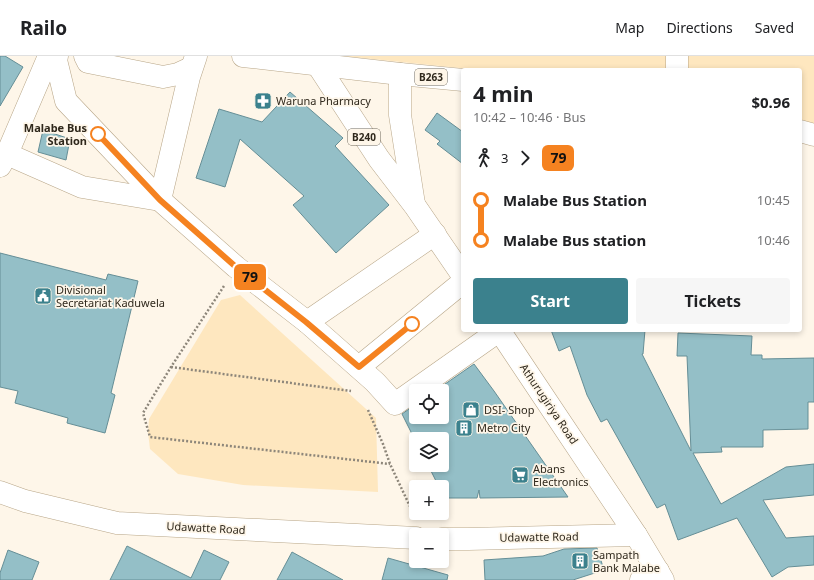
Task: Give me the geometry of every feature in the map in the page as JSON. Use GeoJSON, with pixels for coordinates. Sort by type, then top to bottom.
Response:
{"type":"FeatureCollection","features":[{"type":"Feature","properties":{"kind":"main road"},"geometry":{"type":"LineString","coordinates":[[49,56],[4,160],[82,188],[160,200]]}},
{"type":"Feature","properties":{"kind":"main road"},"geometry":{"type":"LineString","coordinates":[[57,56],[56,60],[66,101],[160,200],[236,267],[306,322],[359,367],[375,382],[394,404],[496,332]]}},
{"type":"Feature","properties":{"kind":"main road"},"geometry":{"type":"LineString","coordinates":[[85,56],[88,62],[163,77],[178,74],[193,62]]}},
{"type":"Feature","properties":{"kind":"main road"},"geometry":{"type":"LineString","coordinates":[[243,56],[319,60],[400,74]]}},
{"type":"Feature","properties":{"kind":"main road"},"geometry":{"type":"LineString","coordinates":[[677,68],[678,56]]}},
{"type":"Feature","properties":{"kind":"main road","name":"B240"},"geometry":{"type":"LineString","coordinates":[[319,60],[379,159],[415,206],[461,273]]}},
{"type":"Feature","properties":{"kind":"main road"},"geometry":{"type":"LineString","coordinates":[[160,200],[193,62]]}},
{"type":"Feature","properties":{"kind":"main road","name":"B240"},"geometry":{"type":"LineString","coordinates":[[400,74],[400,115],[415,206]]}},
{"type":"Feature","properties":{"kind":"main road","name":"B263"},"geometry":{"type":"LineString","coordinates":[[400,74],[461,80]]}},
{"type":"Feature","properties":{"kind":"main road"},"geometry":{"type":"LineString","coordinates":[[802,132],[814,135]]}},
{"type":"Feature","properties":{"kind":"main road"},"geometry":{"type":"LineString","coordinates":[[306,322],[435,234]]}},
{"type":"Feature","properties":{"kind":"main road"},"geometry":{"type":"LineString","coordinates":[[359,367],[461,284]]}},
{"type":"Feature","properties":{"kind":"main road","name":"Athurugiriya Road"},"geometry":{"type":"LineString","coordinates":[[500,332],[636,535],[654,577]]}},
{"type":"Feature","properties":{"kind":"main road","name":"Udawatte Road"},"geometry":{"type":"LineString","coordinates":[[0,492],[25,501],[117,523],[409,529]]}},
{"type":"Feature","properties":{"kind":"main road","name":"Udawatte Road"},"geometry":{"type":"LineString","coordinates":[[449,539],[636,535]]}},
{"type":"Feature","properties":{"kind":"path"},"geometry":{"type":"LineString","coordinates":[[236,267],[171,366],[143,413],[150,438],[390,464]]}},
{"type":"Feature","properties":{"kind":"path"},"geometry":{"type":"LineString","coordinates":[[171,366],[353,391]]}},
{"type":"Feature","properties":{"kind":"path"},"geometry":{"type":"LineString","coordinates":[[367,407],[417,528]]}},
{"type":"Feature","properties":{"kind":"shaded area"},"geometry":{"type":"Polygon","coordinates":[[[343,56],[814,56],[814,125],[802,122],[802,68],[461,68],[343,56]]]}},
{"type":"Feature","properties":{"kind":"shaded area"},"geometry":{"type":"Polygon","coordinates":[[[240,295],[376,418],[378,492],[243,485],[178,474],[150,449],[148,432],[149,419],[221,300],[240,295]]]}},
{"type":"Feature","properties":{"kind":"building"},"geometry":{"type":"Polygon","coordinates":[[[0,56],[5,56],[23,67],[0,106],[0,56]]]}},
{"type":"Feature","properties":{"kind":"building"},"geometry":{"type":"Polygon","coordinates":[[[290,92],[343,138],[335,146],[389,205],[336,253],[293,205],[304,196],[240,139],[225,187],[196,178],[219,109],[262,122],[290,92]]]}},
{"type":"Feature","properties":{"kind":"building"},"geometry":{"type":"Polygon","coordinates":[[[437,113],[461,131],[461,162],[437,144],[440,141],[425,130],[437,113]]]}},
{"type":"Feature","properties":{"kind":"building"},"geometry":{"type":"Polygon","coordinates":[[[43,130],[70,139],[66,160],[38,152],[43,130]]]}},
{"type":"Feature","properties":{"kind":"building"},"geometry":{"type":"Polygon","coordinates":[[[0,253],[106,280],[108,274],[138,281],[111,393],[115,395],[105,433],[67,423],[68,418],[15,403],[18,391],[0,387],[0,253]]]}},
{"type":"Feature","properties":{"kind":"building"},"geometry":{"type":"Polygon","coordinates":[[[552,332],[645,332],[642,354],[691,451],[687,356],[677,356],[678,333],[752,336],[751,355],[762,355],[762,359],[814,358],[814,402],[808,402],[808,429],[763,430],[763,447],[721,447],[722,452],[693,453],[721,504],[786,467],[814,464],[814,495],[763,500],[786,538],[814,536],[814,565],[788,567],[772,577],[737,518],[678,540],[665,504],[657,508],[607,419],[601,422],[587,395],[570,346],[559,351],[552,332]]]}},
{"type":"Feature","properties":{"kind":"building","name":"Metro City"},"geometry":{"type":"Polygon","coordinates":[[[474,364],[568,497],[480,498],[479,490],[477,498],[449,498],[449,480],[436,480],[432,472],[449,472],[449,432],[411,432],[402,414],[409,409],[409,424],[449,424],[449,384],[445,384],[474,364]]]}},
{"type":"Feature","properties":{"kind":"building"},"geometry":{"type":"Polygon","coordinates":[[[127,546],[191,578],[204,550],[229,562],[220,580],[110,580],[127,546]]]}},
{"type":"Feature","properties":{"kind":"building"},"geometry":{"type":"Polygon","coordinates":[[[597,548],[604,570],[573,580],[485,580],[484,560],[543,556],[564,549],[597,548]]]}},
{"type":"Feature","properties":{"kind":"building"},"geometry":{"type":"Polygon","coordinates":[[[8,550],[39,562],[32,580],[0,580],[0,573],[8,550]]]}},
{"type":"Feature","properties":{"kind":"building"},"geometry":{"type":"Polygon","coordinates":[[[292,552],[343,580],[277,580],[292,552]]]}},
{"type":"Feature","properties":{"kind":"building"},"geometry":{"type":"Polygon","coordinates":[[[388,558],[409,564],[409,568],[423,568],[448,575],[447,580],[382,580],[388,558]]]}},
{"type":"Feature","properties":{"kind":"bus line","name":"79"},"geometry":{"type":"LineString","coordinates":[[98,134],[160,200],[236,267],[306,322],[359,367],[412,324]]}},
{"type":"Feature","properties":{"kind":"place","name":"Waruna Pharmacy"},"geometry":{"type":"Point","coordinates":[263,101]}},
{"type":"Feature","properties":{"kind":"place","name":"Malabe Bus Station"},"geometry":{"type":"Point","coordinates":[98,134]}},
{"type":"Feature","properties":{"kind":"place","name":"Divisional Secretariat Kaduwela"},"geometry":{"type":"Point","coordinates":[43,296]}},
{"type":"Feature","properties":{"kind":"place","name":"DSI- Shop"},"geometry":{"type":"Point","coordinates":[471,410]}},
{"type":"Feature","properties":{"kind":"place","name":"Metro City"},"geometry":{"type":"Point","coordinates":[464,428]}},
{"type":"Feature","properties":{"kind":"place","name":"Abans Electronics"},"geometry":{"type":"Point","coordinates":[520,475]}},
{"type":"Feature","properties":{"kind":"place","name":"Sampath Bank Malabe"},"geometry":{"type":"Point","coordinates":[580,561]}}]}
